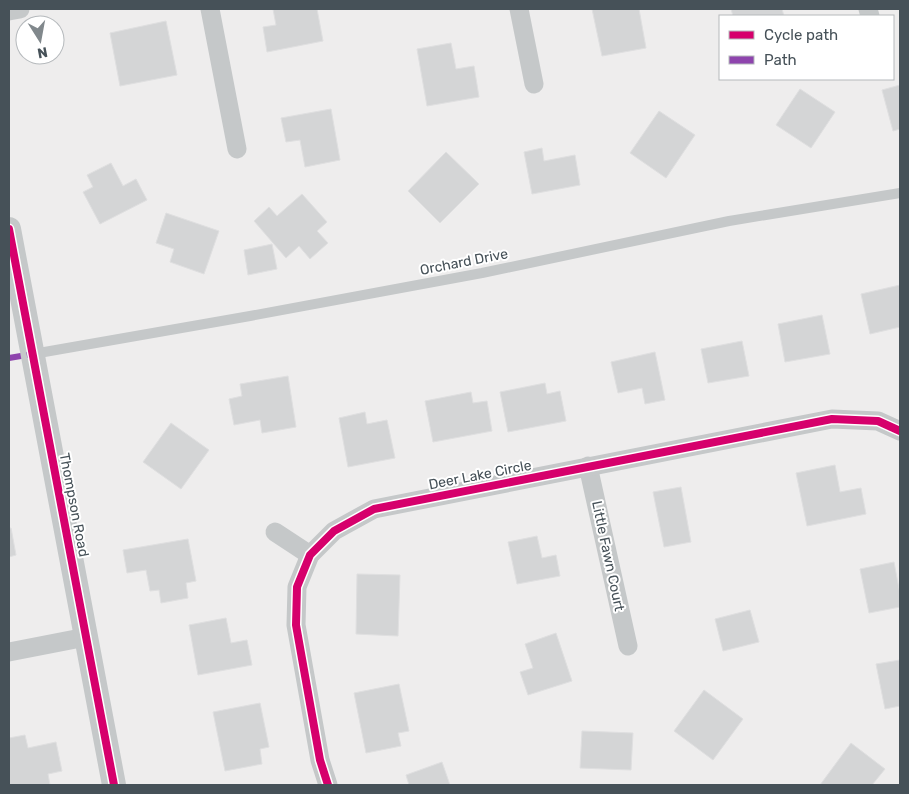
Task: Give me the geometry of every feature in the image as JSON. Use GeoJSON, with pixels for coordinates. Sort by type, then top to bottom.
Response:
{"type":"FeatureCollection","features":[{"type":"Feature","properties":{"kind":"street"},"geometry":{"type":"LineString","coordinates":[[9,11],[20,9]]}},
{"type":"Feature","properties":{"kind":"street"},"geometry":{"type":"LineString","coordinates":[[210,9],[237,149]]}},
{"type":"Feature","properties":{"kind":"street"},"geometry":{"type":"LineString","coordinates":[[519,9],[534,84]]}},
{"type":"Feature","properties":{"kind":"street","name":"Thompson Road"},"geometry":{"type":"LineString","coordinates":[[9,228],[114,785]]}},
{"type":"Feature","properties":{"kind":"street","name":"Deer Lake Circle"},"geometry":{"type":"LineString","coordinates":[[328,785],[320,760],[296,625],[297,586],[310,555],[334,531],[374,509],[832,419],[878,421],[900,431]]}},
{"type":"Feature","properties":{"kind":"street","name":"Little Fawn Court"},"geometry":{"type":"LineString","coordinates":[[588,466],[628,646]]}},
{"type":"Feature","properties":{"kind":"street"},"geometry":{"type":"LineString","coordinates":[[275,532],[310,555]]}},
{"type":"Feature","properties":{"kind":"street"},"geometry":{"type":"LineString","coordinates":[[9,652],[86,637]]}},
{"type":"Feature","properties":{"kind":"lane","name":"Orchard Drive"},"geometry":{"type":"LineString","coordinates":[[32,354],[250,316],[473,274],[729,221],[900,193]]}},
{"type":"Feature","properties":{"kind":"building"},"geometry":{"type":"Polygon","coordinates":[[[273,9],[317,9],[323,41],[267,52],[263,27],[276,25],[273,9]]]}},
{"type":"Feature","properties":{"kind":"building"},"geometry":{"type":"Polygon","coordinates":[[[592,9],[639,9],[646,48],[602,56],[592,9]]]}},
{"type":"Feature","properties":{"kind":"building"},"geometry":{"type":"Polygon","coordinates":[[[731,9],[782,9],[784,15],[733,15],[731,9]]]}},
{"type":"Feature","properties":{"kind":"building"},"geometry":{"type":"Polygon","coordinates":[[[166,21],[177,75],[120,86],[110,33],[166,21]]]}},
{"type":"Feature","properties":{"kind":"building"},"geometry":{"type":"Polygon","coordinates":[[[451,43],[456,69],[474,66],[479,97],[427,106],[417,49],[451,43]]]}},
{"type":"Feature","properties":{"kind":"building"},"geometry":{"type":"Polygon","coordinates":[[[900,85],[900,129],[893,131],[882,90],[900,85]]]}},
{"type":"Feature","properties":{"kind":"building"},"geometry":{"type":"Polygon","coordinates":[[[800,89],[835,112],[811,148],[776,125],[800,89]]]}},
{"type":"Feature","properties":{"kind":"building"},"geometry":{"type":"Polygon","coordinates":[[[331,109],[340,160],[305,167],[300,140],[286,142],[281,118],[331,109]]]}},
{"type":"Feature","properties":{"kind":"building"},"geometry":{"type":"Polygon","coordinates":[[[659,111],[695,135],[666,178],[630,153],[659,111]]]}},
{"type":"Feature","properties":{"kind":"building"},"geometry":{"type":"Polygon","coordinates":[[[542,148],[544,161],[575,155],[580,185],[532,194],[524,152],[542,148]]]}},
{"type":"Feature","properties":{"kind":"building"},"geometry":{"type":"Polygon","coordinates":[[[446,152],[479,184],[440,223],[408,191],[446,152]]]}},
{"type":"Feature","properties":{"kind":"building"},"geometry":{"type":"Polygon","coordinates":[[[111,163],[123,186],[136,179],[147,200],[100,224],[83,192],[93,187],[87,175],[111,163]]]}},
{"type":"Feature","properties":{"kind":"building"},"geometry":{"type":"Polygon","coordinates":[[[302,194],[327,222],[317,231],[328,243],[310,259],[299,246],[286,258],[254,221],[269,207],[277,216],[302,194]]]}},
{"type":"Feature","properties":{"kind":"building"},"geometry":{"type":"Polygon","coordinates":[[[166,213],[219,231],[204,274],[170,262],[174,249],[156,243],[166,213]]]}},
{"type":"Feature","properties":{"kind":"building"},"geometry":{"type":"Polygon","coordinates":[[[272,244],[277,269],[248,275],[244,250],[272,244]]]}},
{"type":"Feature","properties":{"kind":"building"},"geometry":{"type":"Polygon","coordinates":[[[900,285],[900,327],[870,334],[861,294],[900,285]]]}},
{"type":"Feature","properties":{"kind":"building"},"geometry":{"type":"Polygon","coordinates":[[[822,315],[830,354],[785,362],[778,324],[822,315]]]}},
{"type":"Feature","properties":{"kind":"building"},"geometry":{"type":"Polygon","coordinates":[[[742,341],[749,376],[708,383],[701,349],[742,341]]]}},
{"type":"Feature","properties":{"kind":"building"},"geometry":{"type":"Polygon","coordinates":[[[655,352],[665,400],[645,404],[642,388],[618,393],[611,362],[655,352]]]}},
{"type":"Feature","properties":{"kind":"building"},"geometry":{"type":"Polygon","coordinates":[[[288,376],[296,427],[262,433],[260,420],[234,425],[229,399],[242,396],[240,384],[288,376]]]}},
{"type":"Feature","properties":{"kind":"building"},"geometry":{"type":"Polygon","coordinates":[[[545,383],[547,394],[560,391],[566,421],[508,432],[500,392],[545,383]]]}},
{"type":"Feature","properties":{"kind":"building"},"geometry":{"type":"Polygon","coordinates":[[[471,392],[473,403],[487,401],[492,431],[433,442],[425,401],[471,392]]]}},
{"type":"Feature","properties":{"kind":"building"},"geometry":{"type":"Polygon","coordinates":[[[365,412],[367,424],[387,420],[395,458],[348,467],[339,418],[365,412]]]}},
{"type":"Feature","properties":{"kind":"building"},"geometry":{"type":"Polygon","coordinates":[[[171,423],[209,450],[181,489],[143,462],[171,423]]]}},
{"type":"Feature","properties":{"kind":"building"},"geometry":{"type":"Polygon","coordinates":[[[835,465],[840,492],[861,488],[866,514],[807,526],[796,473],[835,465]]]}},
{"type":"Feature","properties":{"kind":"building"},"geometry":{"type":"Polygon","coordinates":[[[681,487],[691,542],[664,547],[653,492],[681,487]]]}},
{"type":"Feature","properties":{"kind":"building"},"geometry":{"type":"Polygon","coordinates":[[[9,528],[11,528],[16,555],[9,557],[9,528]]]}},
{"type":"Feature","properties":{"kind":"building"},"geometry":{"type":"Polygon","coordinates":[[[537,536],[542,558],[556,555],[560,576],[517,584],[508,542],[537,536]]]}},
{"type":"Feature","properties":{"kind":"building"},"geometry":{"type":"Polygon","coordinates":[[[188,539],[196,581],[186,583],[188,598],[161,603],[159,590],[150,591],[146,570],[127,573],[123,550],[188,539]]]}},
{"type":"Feature","properties":{"kind":"building"},"geometry":{"type":"Polygon","coordinates":[[[894,562],[900,594],[900,607],[869,613],[860,569],[894,562]]]}},
{"type":"Feature","properties":{"kind":"building"},"geometry":{"type":"Polygon","coordinates":[[[357,574],[400,575],[398,636],[356,634],[357,574]]]}},
{"type":"Feature","properties":{"kind":"building"},"geometry":{"type":"Polygon","coordinates":[[[750,610],[759,642],[723,651],[715,619],[750,610]]]}},
{"type":"Feature","properties":{"kind":"building"},"geometry":{"type":"Polygon","coordinates":[[[226,618],[231,643],[247,640],[252,665],[198,675],[189,625],[226,618]]]}},
{"type":"Feature","properties":{"kind":"building"},"geometry":{"type":"Polygon","coordinates":[[[556,633],[572,681],[528,695],[520,672],[533,668],[525,644],[556,633]]]}},
{"type":"Feature","properties":{"kind":"building"},"geometry":{"type":"Polygon","coordinates":[[[900,660],[900,706],[885,709],[876,664],[900,660]]]}},
{"type":"Feature","properties":{"kind":"building"},"geometry":{"type":"Polygon","coordinates":[[[399,684],[409,731],[398,733],[401,746],[366,753],[354,693],[399,684]]]}},
{"type":"Feature","properties":{"kind":"building"},"geometry":{"type":"Polygon","coordinates":[[[704,690],[743,719],[713,760],[674,731],[704,690]]]}},
{"type":"Feature","properties":{"kind":"building"},"geometry":{"type":"Polygon","coordinates":[[[260,703],[269,747],[260,749],[262,764],[225,771],[213,712],[260,703]]]}},
{"type":"Feature","properties":{"kind":"building"},"geometry":{"type":"Polygon","coordinates":[[[582,731],[633,733],[631,770],[580,768],[582,731]]]}},
{"type":"Feature","properties":{"kind":"building"},"geometry":{"type":"Polygon","coordinates":[[[25,735],[28,748],[56,742],[62,771],[48,774],[50,785],[9,785],[9,738],[25,735]]]}},
{"type":"Feature","properties":{"kind":"building"},"geometry":{"type":"Polygon","coordinates":[[[851,743],[885,769],[872,785],[820,785],[851,743]]]}},
{"type":"Feature","properties":{"kind":"building"},"geometry":{"type":"Polygon","coordinates":[[[442,762],[450,785],[409,785],[406,775],[442,762]]]}},
{"type":"Feature","properties":{"kind":"marked path"},"geometry":{"type":"LineString","coordinates":[[9,358],[32,354]]}},
{"type":"Feature","properties":{"kind":"cycle path"},"geometry":{"type":"LineString","coordinates":[[9,229],[114,785]]}},
{"type":"Feature","properties":{"kind":"cycle path"},"geometry":{"type":"LineString","coordinates":[[328,785],[320,760],[296,625],[297,587],[310,555],[334,531],[374,509],[832,419],[878,421],[900,431]]}}]}
